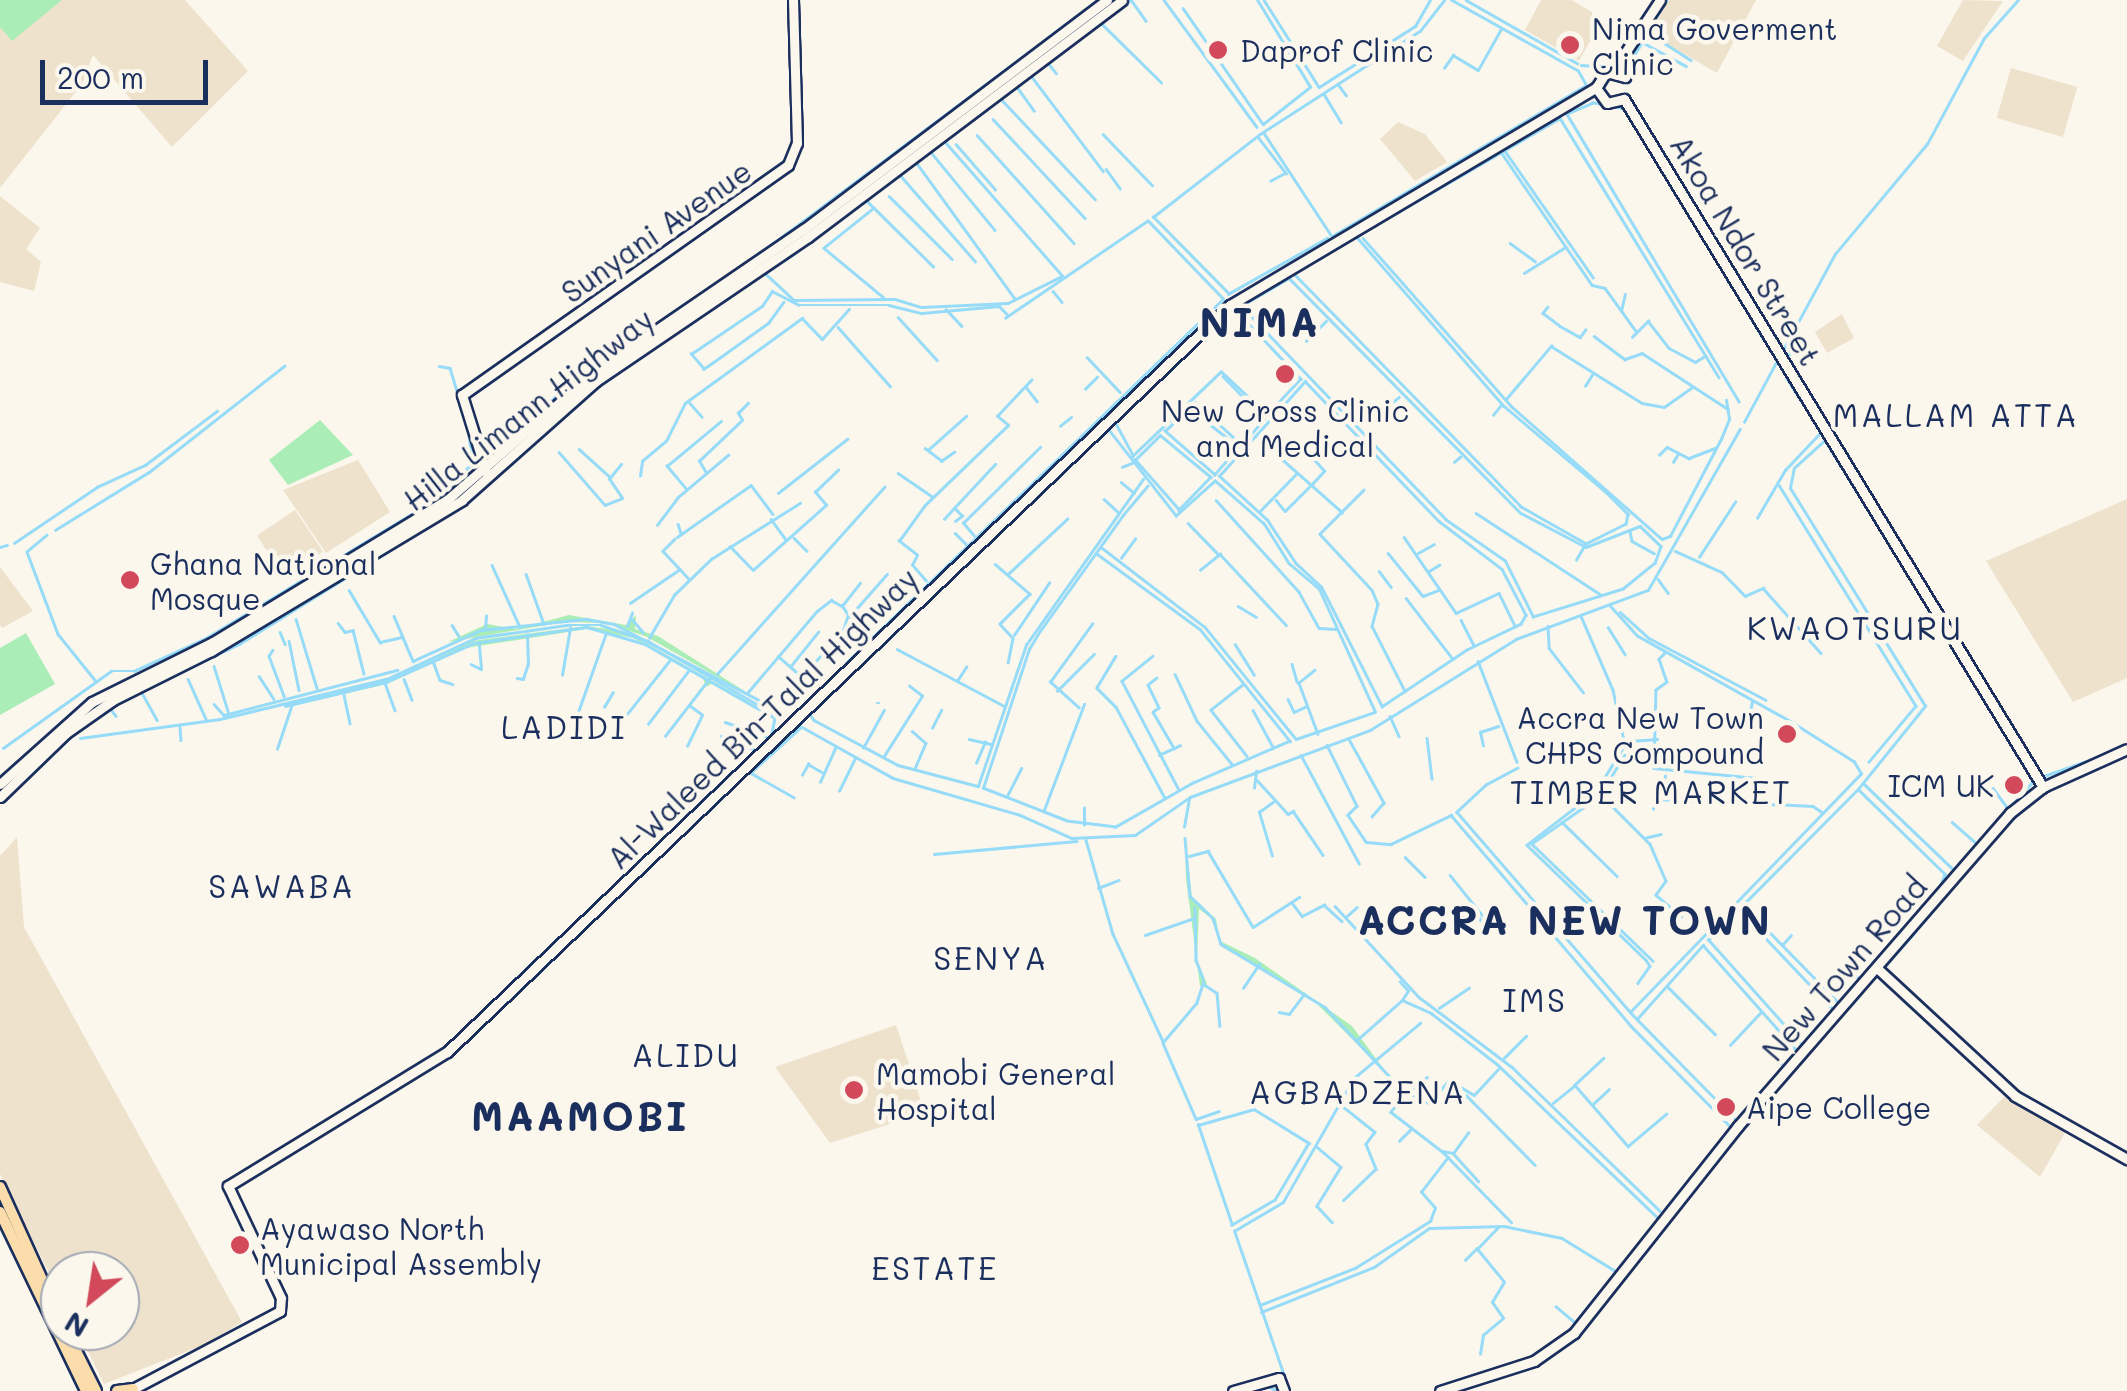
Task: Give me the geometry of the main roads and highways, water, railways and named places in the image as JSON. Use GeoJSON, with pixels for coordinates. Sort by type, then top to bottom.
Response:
{"type":"FeatureCollection","features":[{"type":"Feature","properties":{"kind":"main road"},"geometry":{"type":"LineString","coordinates":[[0,1187],[40,1275]]}},
{"type":"Feature","properties":{"kind":"main road"},"geometry":{"type":"LineString","coordinates":[[0,1212],[87,1386],[96,1391]]}},
{"type":"Feature","properties":{"kind":"main road"},"geometry":{"type":"LineString","coordinates":[[74,1351],[87,1386]]}},
{"type":"Feature","properties":{"kind":"main road"},"geometry":{"type":"LineString","coordinates":[[87,1386],[106,1391]]}},
{"type":"Feature","properties":{"kind":"main road"},"geometry":{"type":"LineString","coordinates":[[117,1391],[131,1390]]}},
{"type":"Feature","properties":{"kind":"waterway"},"geometry":{"type":"LineString","coordinates":[[752,259],[1098,0]]}},
{"type":"Feature","properties":{"kind":"waterway"},"geometry":{"type":"LineString","coordinates":[[697,318],[792,255],[1131,0]]}},
{"type":"Feature","properties":{"kind":"waterway"},"geometry":{"type":"LineString","coordinates":[[1164,0],[1257,127]]}},
{"type":"Feature","properties":{"kind":"waterway"},"geometry":{"type":"LineString","coordinates":[[1183,8],[1263,124],[1310,87],[1257,0]]}},
{"type":"Feature","properties":{"kind":"waterway"},"geometry":{"type":"LineString","coordinates":[[1264,0],[1319,87],[1415,26],[1430,0]]}},
{"type":"Feature","properties":{"kind":"waterway"},"geometry":{"type":"LineString","coordinates":[[1328,238],[1229,294],[1153,217],[1260,134],[1420,31],[1444,0]]}},
{"type":"Feature","properties":{"kind":"waterway"},"geometry":{"type":"LineString","coordinates":[[1332,236],[1586,85],[1578,71],[1451,0]]}},
{"type":"Feature","properties":{"kind":"waterway"},"geometry":{"type":"LineString","coordinates":[[1466,0],[1577,63]]}},
{"type":"Feature","properties":{"kind":"waterway"},"geometry":{"type":"LineString","coordinates":[[1667,0],[1647,32],[1691,60]]}},
{"type":"Feature","properties":{"kind":"waterway"},"geometry":{"type":"LineString","coordinates":[[1783,350],[1835,254],[1927,144],[1984,38],[2018,0]]}},
{"type":"Feature","properties":{"kind":"waterway"},"geometry":{"type":"LineString","coordinates":[[1132,1],[1146,21]]}},
{"type":"Feature","properties":{"kind":"waterway"},"geometry":{"type":"LineString","coordinates":[[1102,24],[1161,82]]}},
{"type":"Feature","properties":{"kind":"waterway"},"geometry":{"type":"LineString","coordinates":[[1444,68],[1453,55],[1478,70],[1501,29]]}},
{"type":"Feature","properties":{"kind":"waterway"},"geometry":{"type":"LineString","coordinates":[[1631,78],[1629,63],[1642,42],[1686,66]]}},
{"type":"Feature","properties":{"kind":"waterway"},"geometry":{"type":"LineString","coordinates":[[1048,63],[1056,73]]}},
{"type":"Feature","properties":{"kind":"waterway"},"geometry":{"type":"LineString","coordinates":[[1581,65],[1610,67]]}},
{"type":"Feature","properties":{"kind":"waterway"},"geometry":{"type":"LineString","coordinates":[[1032,77],[1103,171]]}},
{"type":"Feature","properties":{"kind":"waterway"},"geometry":{"type":"LineString","coordinates":[[1338,84],[1346,95]]}},
{"type":"Feature","properties":{"kind":"waterway"},"geometry":{"type":"LineString","coordinates":[[1017,87],[1034,110]]}},
{"type":"Feature","properties":{"kind":"waterway"},"geometry":{"type":"LineString","coordinates":[[1324,94],[1341,122]]}},
{"type":"Feature","properties":{"kind":"waterway"},"geometry":{"type":"LineString","coordinates":[[1002,100],[1095,199]]}},
{"type":"Feature","properties":{"kind":"waterway"},"geometry":{"type":"LineString","coordinates":[[1625,109],[1593,103],[1567,114],[1739,401]]}},
{"type":"Feature","properties":{"kind":"waterway"},"geometry":{"type":"LineString","coordinates":[[1633,103],[1735,273]]}},
{"type":"Feature","properties":{"kind":"waterway"},"geometry":{"type":"LineString","coordinates":[[1360,234],[1560,118],[1719,377]]}},
{"type":"Feature","properties":{"kind":"waterway"},"geometry":{"type":"LineString","coordinates":[[993,119],[1085,218]]}},
{"type":"Feature","properties":{"kind":"waterway"},"geometry":{"type":"LineString","coordinates":[[1264,133],[1331,235]]}},
{"type":"Feature","properties":{"kind":"waterway"},"geometry":{"type":"LineString","coordinates":[[1103,134],[1152,185]]}},
{"type":"Feature","properties":{"kind":"waterway"},"geometry":{"type":"LineString","coordinates":[[977,135],[1074,243]]}},
{"type":"Feature","properties":{"kind":"waterway"},"geometry":{"type":"LineString","coordinates":[[1258,137],[1286,173],[1271,181]]}},
{"type":"Feature","properties":{"kind":"waterway"},"geometry":{"type":"LineString","coordinates":[[766,274],[794,300],[895,299],[922,307],[1008,303],[1062,276],[944,141]]}},
{"type":"Feature","properties":{"kind":"waterway"},"geometry":{"type":"LineString","coordinates":[[956,144],[995,189]]}},
{"type":"Feature","properties":{"kind":"waterway"},"geometry":{"type":"LineString","coordinates":[[930,151],[995,230]]}},
{"type":"Feature","properties":{"kind":"waterway"},"geometry":{"type":"LineString","coordinates":[[1505,151],[1593,277]]}},
{"type":"Feature","properties":{"kind":"waterway"},"geometry":{"type":"LineString","coordinates":[[1501,152],[1592,285],[1605,288],[1636,331]]}},
{"type":"Feature","properties":{"kind":"waterway"},"geometry":{"type":"LineString","coordinates":[[916,162],[1015,299]]}},
{"type":"Feature","properties":{"kind":"waterway"},"geometry":{"type":"LineString","coordinates":[[1106,169],[1120,188]]}},
{"type":"Feature","properties":{"kind":"waterway"},"geometry":{"type":"LineString","coordinates":[[901,176],[975,261]]}},
{"type":"Feature","properties":{"kind":"waterway"},"geometry":{"type":"LineString","coordinates":[[889,196],[952,259]]}},
{"type":"Feature","properties":{"kind":"waterway"},"geometry":{"type":"LineString","coordinates":[[867,201],[933,266]]}},
{"type":"Feature","properties":{"kind":"waterway"},"geometry":{"type":"LineString","coordinates":[[874,208],[824,248],[883,297]]}},
{"type":"Feature","properties":{"kind":"waterway"},"geometry":{"type":"LineString","coordinates":[[846,663],[1223,299],[1148,221],[1006,318]]}},
{"type":"Feature","properties":{"kind":"waterway"},"geometry":{"type":"LineString","coordinates":[[1356,236],[1504,406],[1605,491],[1628,514],[1626,524],[1586,544],[1521,507],[1291,271],[1356,236]]}},
{"type":"Feature","properties":{"kind":"waterway"},"geometry":{"type":"LineString","coordinates":[[1363,238],[1511,406],[1662,539],[1670,536],[1721,439],[1729,419],[1726,400]]}},
{"type":"Feature","properties":{"kind":"waterway"},"geometry":{"type":"LineString","coordinates":[[1510,243],[1535,261]]}},
{"type":"Feature","properties":{"kind":"waterway"},"geometry":{"type":"LineString","coordinates":[[1524,273],[1564,248]]}},
{"type":"Feature","properties":{"kind":"waterway"},"geometry":{"type":"LineString","coordinates":[[483,448],[498,449],[568,385],[729,275]]}},
{"type":"Feature","properties":{"kind":"waterway"},"geometry":{"type":"LineString","coordinates":[[1289,278],[1521,513],[1586,547],[1640,526],[1661,546],[1655,563],[1623,589],[1533,617],[1505,561],[1446,520],[1241,306],[1289,278]]}},
{"type":"Feature","properties":{"kind":"waterway"},"geometry":{"type":"LineString","coordinates":[[1728,278],[1764,340]]}},
{"type":"Feature","properties":{"kind":"waterway"},"geometry":{"type":"LineString","coordinates":[[784,302],[769,323],[704,369],[691,354],[762,306],[772,291],[799,305],[889,305],[922,313],[999,306],[1008,315]]}},
{"type":"Feature","properties":{"kind":"waterway"},"geometry":{"type":"LineString","coordinates":[[1053,291],[1062,302]]}},
{"type":"Feature","properties":{"kind":"waterway"},"geometry":{"type":"LineString","coordinates":[[1621,311],[1625,294]]}},
{"type":"Feature","properties":{"kind":"waterway"},"geometry":{"type":"LineString","coordinates":[[1548,307],[1543,313],[1560,326],[1580,337],[1585,330]]}},
{"type":"Feature","properties":{"kind":"waterway"},"geometry":{"type":"LineString","coordinates":[[640,476],[642,461],[666,441],[685,403],[802,318],[822,339],[849,309]]}},
{"type":"Feature","properties":{"kind":"waterway"},"geometry":{"type":"LineString","coordinates":[[946,309],[962,326]]}},
{"type":"Feature","properties":{"kind":"waterway"},"geometry":{"type":"LineString","coordinates":[[1235,309],[1301,379],[1267,415],[1221,372],[1133,456],[1113,419],[1235,309]]}},
{"type":"Feature","properties":{"kind":"waterway"},"geometry":{"type":"LineString","coordinates":[[898,317],[937,360]]}},
{"type":"Feature","properties":{"kind":"waterway"},"geometry":{"type":"LineString","coordinates":[[1306,341],[1326,321]]}},
{"type":"Feature","properties":{"kind":"waterway"},"geometry":{"type":"LineString","coordinates":[[1632,337],[1648,321],[1669,348],[1695,362],[1705,356]]}},
{"type":"Feature","properties":{"kind":"waterway"},"geometry":{"type":"LineString","coordinates":[[838,327],[890,386]]}},
{"type":"Feature","properties":{"kind":"waterway"},"geometry":{"type":"LineString","coordinates":[[1594,336],[1625,359],[1642,353],[1728,409]]}},
{"type":"Feature","properties":{"kind":"waterway"},"geometry":{"type":"LineString","coordinates":[[1790,340],[1790,354]]}},
{"type":"Feature","properties":{"kind":"waterway"},"geometry":{"type":"LineString","coordinates":[[1506,399],[1551,346],[1642,403],[1664,407],[1691,388]]}},
{"type":"Feature","properties":{"kind":"waterway"},"geometry":{"type":"LineString","coordinates":[[1087,357],[1120,392]]}},
{"type":"Feature","properties":{"kind":"waterway"},"geometry":{"type":"LineString","coordinates":[[1744,422],[1779,357]]}},
{"type":"Feature","properties":{"kind":"waterway"},"geometry":{"type":"LineString","coordinates":[[55,530],[149,472],[284,366]]}},
{"type":"Feature","properties":{"kind":"waterway"},"geometry":{"type":"LineString","coordinates":[[439,366],[450,368],[459,398]]}},
{"type":"Feature","properties":{"kind":"waterway"},"geometry":{"type":"LineString","coordinates":[[587,395],[624,367]]}},
{"type":"Feature","properties":{"kind":"waterway"},"geometry":{"type":"LineString","coordinates":[[1585,386],[1592,375]]}},
{"type":"Feature","properties":{"kind":"waterway"},"geometry":{"type":"LineString","coordinates":[[1085,389],[1097,377]]}},
{"type":"Feature","properties":{"kind":"waterway"},"geometry":{"type":"LineString","coordinates":[[1195,402],[1242,445],[1264,419],[1223,377]]}},
{"type":"Feature","properties":{"kind":"waterway"},"geometry":{"type":"LineString","coordinates":[[1757,518],[1785,470],[1821,432],[1786,378]]}},
{"type":"Feature","properties":{"kind":"waterway"},"geometry":{"type":"LineString","coordinates":[[926,581],[912,565],[917,555],[899,541],[925,505],[1008,425],[997,416],[1031,380]]}},
{"type":"Feature","properties":{"kind":"waterway"},"geometry":{"type":"LineString","coordinates":[[1305,381],[1439,521],[1502,569],[1526,615],[1521,624],[1467,650],[1382,707],[1321,587],[1296,564],[1267,520],[1219,476],[1305,381]]}},
{"type":"Feature","properties":{"kind":"waterway"},"geometry":{"type":"LineString","coordinates":[[1026,387],[1037,401]]}},
{"type":"Feature","properties":{"kind":"waterway"},"geometry":{"type":"LineString","coordinates":[[1381,412],[1399,397]]}},
{"type":"Feature","properties":{"kind":"waterway"},"geometry":{"type":"LineString","coordinates":[[690,403],[702,417]]}},
{"type":"Feature","properties":{"kind":"waterway"},"geometry":{"type":"LineString","coordinates":[[706,473],[699,461],[742,420],[738,413],[748,403]]}},
{"type":"Feature","properties":{"kind":"waterway"},"geometry":{"type":"LineString","coordinates":[[1493,415],[1501,405]]}},
{"type":"Feature","properties":{"kind":"waterway"},"geometry":{"type":"LineString","coordinates":[[1189,408],[1239,447],[1215,475],[1165,431],[1189,408]]}},
{"type":"Feature","properties":{"kind":"waterway"},"geometry":{"type":"LineString","coordinates":[[14,543],[97,487],[145,465],[217,411]]}},
{"type":"Feature","properties":{"kind":"waterway"},"geometry":{"type":"LineString","coordinates":[[928,450],[966,416]]}},
{"type":"Feature","properties":{"kind":"waterway"},"geometry":{"type":"LineString","coordinates":[[1060,426],[1071,417]]}},
{"type":"Feature","properties":{"kind":"waterway"},"geometry":{"type":"LineString","coordinates":[[686,489],[667,466],[721,421]]}},
{"type":"Feature","properties":{"kind":"waterway"},"geometry":{"type":"LineString","coordinates":[[3,748],[111,671],[134,671],[206,638],[438,498],[472,463],[467,424]]}},
{"type":"Feature","properties":{"kind":"waterway"},"geometry":{"type":"LineString","coordinates":[[1101,547],[1205,627],[1296,739],[1375,712],[1319,589],[1289,564],[1264,524],[1215,481],[1176,516],[1107,428]]}},
{"type":"Feature","properties":{"kind":"waterway"},"geometry":{"type":"LineString","coordinates":[[804,728],[893,778],[1020,815],[1072,838],[1135,835],[1190,797],[1370,730],[1516,639],[1648,590],[1740,429]]}},
{"type":"Feature","properties":{"kind":"waterway"},"geometry":{"type":"LineString","coordinates":[[1160,435],[1211,477],[1179,510],[1135,460],[1160,435]]}},
{"type":"Feature","properties":{"kind":"waterway"},"geometry":{"type":"LineString","coordinates":[[778,493],[847,439]]}},
{"type":"Feature","properties":{"kind":"waterway"},"geometry":{"type":"LineString","coordinates":[[467,501],[536,440]]}},
{"type":"Feature","properties":{"kind":"waterway"},"geometry":{"type":"LineString","coordinates":[[1802,1045],[1708,940],[1858,789],[1925,706],[1790,488],[1794,468],[1825,440],[1912,581]]}},
{"type":"Feature","properties":{"kind":"waterway"},"geometry":{"type":"LineString","coordinates":[[1215,446],[1228,459]]}},
{"type":"Feature","properties":{"kind":"waterway"},"geometry":{"type":"LineString","coordinates":[[974,536],[963,523],[1040,447]]}},
{"type":"Feature","properties":{"kind":"waterway"},"geometry":{"type":"LineString","coordinates":[[1659,455],[1667,447],[1689,458],[1715,448]]}},
{"type":"Feature","properties":{"kind":"waterway"},"geometry":{"type":"LineString","coordinates":[[925,448],[942,461]]}},
{"type":"Feature","properties":{"kind":"waterway"},"geometry":{"type":"LineString","coordinates":[[579,449],[610,477]]}},
{"type":"Feature","properties":{"kind":"waterway"},"geometry":{"type":"LineString","coordinates":[[559,452],[605,505],[622,498],[609,479],[621,464]]}},
{"type":"Feature","properties":{"kind":"waterway"},"geometry":{"type":"LineString","coordinates":[[941,461],[954,452]]}},
{"type":"Feature","properties":{"kind":"waterway"},"geometry":{"type":"LineString","coordinates":[[1673,462],[1678,454]]}},
{"type":"Feature","properties":{"kind":"waterway"},"geometry":{"type":"LineString","coordinates":[[657,525],[677,498],[728,455]]}},
{"type":"Feature","properties":{"kind":"waterway"},"geometry":{"type":"LineString","coordinates":[[1454,462],[1460,457]]}},
{"type":"Feature","properties":{"kind":"waterway"},"geometry":{"type":"LineString","coordinates":[[1283,460],[1342,512]]}},
{"type":"Feature","properties":{"kind":"waterway"},"geometry":{"type":"LineString","coordinates":[[1312,484],[1324,471],[1314,460]]}},
{"type":"Feature","properties":{"kind":"waterway"},"geometry":{"type":"LineString","coordinates":[[1122,467],[1132,463]]}},
{"type":"Feature","properties":{"kind":"waterway"},"geometry":{"type":"LineString","coordinates":[[955,521],[962,516],[954,508],[995,464]]}},
{"type":"Feature","properties":{"kind":"waterway"},"geometry":{"type":"LineString","coordinates":[[730,546],[753,570],[826,505],[815,492],[838,470]]}},
{"type":"Feature","properties":{"kind":"waterway"},"geometry":{"type":"LineString","coordinates":[[898,473],[933,497]]}},
{"type":"Feature","properties":{"kind":"waterway"},"geometry":{"type":"LineString","coordinates":[[1260,511],[1296,474]]}},
{"type":"Feature","properties":{"kind":"waterway"},"geometry":{"type":"LineString","coordinates":[[838,685],[809,713],[814,720],[898,765],[978,786],[1026,645],[1143,479]]}},
{"type":"Feature","properties":{"kind":"waterway"},"geometry":{"type":"LineString","coordinates":[[1121,482],[1134,493]]}},
{"type":"Feature","properties":{"kind":"waterway"},"geometry":{"type":"LineString","coordinates":[[677,537],[751,485],[773,514]]}},
{"type":"Feature","properties":{"kind":"waterway"},"geometry":{"type":"LineString","coordinates":[[1779,485],[1916,706],[1869,762]]}},
{"type":"Feature","properties":{"kind":"waterway"},"geometry":{"type":"LineString","coordinates":[[1096,553],[1200,629],[1290,741],[1193,783],[1116,827],[1067,821],[983,788],[1029,649],[1040,631],[1123,515],[1147,486]]}},
{"type":"Feature","properties":{"kind":"waterway"},"geometry":{"type":"LineString","coordinates":[[717,674],[884,487]]}},
{"type":"Feature","properties":{"kind":"waterway"},"geometry":{"type":"LineString","coordinates":[[1276,500],[1285,511],[1309,487]]}},
{"type":"Feature","properties":{"kind":"waterway"},"geometry":{"type":"LineString","coordinates":[[1364,490],[1320,534],[1372,590],[1378,604],[1372,626],[1405,691]]}},
{"type":"Feature","properties":{"kind":"waterway"},"geometry":{"type":"LineString","coordinates":[[1104,499],[1118,512]]}},
{"type":"Feature","properties":{"kind":"waterway"},"geometry":{"type":"LineString","coordinates":[[1216,500],[1299,592],[1319,628],[1336,629]]}},
{"type":"Feature","properties":{"kind":"waterway"},"geometry":{"type":"LineString","coordinates":[[1699,557],[1735,502]]}},
{"type":"Feature","properties":{"kind":"waterway"},"geometry":{"type":"LineString","coordinates":[[649,638],[674,595],[711,559],[800,503]]}},
{"type":"Feature","properties":{"kind":"waterway"},"geometry":{"type":"LineString","coordinates":[[157,683],[239,644],[461,506]]}},
{"type":"Feature","properties":{"kind":"waterway"},"geometry":{"type":"LineString","coordinates":[[944,519],[953,509]]}},
{"type":"Feature","properties":{"kind":"waterway"},"geometry":{"type":"LineString","coordinates":[[1476,513],[1600,594]]}},
{"type":"Feature","properties":{"kind":"waterway"},"geometry":{"type":"LineString","coordinates":[[771,519],[786,540]]}},
{"type":"Feature","properties":{"kind":"waterway"},"geometry":{"type":"LineString","coordinates":[[1008,574],[1067,519]]}},
{"type":"Feature","properties":{"kind":"waterway"},"geometry":{"type":"LineString","coordinates":[[1188,523],[1218,554]]}},
{"type":"Feature","properties":{"kind":"waterway"},"geometry":{"type":"LineString","coordinates":[[678,524],[681,533]]}},
{"type":"Feature","properties":{"kind":"waterway"},"geometry":{"type":"LineString","coordinates":[[1630,531],[1632,541],[1654,553]]}},
{"type":"Feature","properties":{"kind":"waterway"},"geometry":{"type":"LineString","coordinates":[[955,533],[967,545]]}},
{"type":"Feature","properties":{"kind":"waterway"},"geometry":{"type":"LineString","coordinates":[[47,535],[27,552],[58,634],[95,680]]}},
{"type":"Feature","properties":{"kind":"waterway"},"geometry":{"type":"LineString","coordinates":[[1404,537],[1456,613],[1499,593],[1515,626]]}},
{"type":"Feature","properties":{"kind":"waterway"},"geometry":{"type":"LineString","coordinates":[[794,538],[807,551]]}},
{"type":"Feature","properties":{"kind":"waterway"},"geometry":{"type":"LineString","coordinates":[[675,539],[663,551],[679,568]]}},
{"type":"Feature","properties":{"kind":"waterway"},"geometry":{"type":"LineString","coordinates":[[1121,558],[1135,539]]}},
{"type":"Feature","properties":{"kind":"waterway"},"geometry":{"type":"LineString","coordinates":[[1418,553],[1434,544]]}},
{"type":"Feature","properties":{"kind":"waterway"},"geometry":{"type":"LineString","coordinates":[[0,547],[7,545]]}},
{"type":"Feature","properties":{"kind":"waterway"},"geometry":{"type":"LineString","coordinates":[[1576,560],[1583,548]]}},
{"type":"Feature","properties":{"kind":"waterway"},"geometry":{"type":"LineString","coordinates":[[1675,551],[1722,572],[1745,596],[1763,588],[1821,653]]}},
{"type":"Feature","properties":{"kind":"waterway"},"geometry":{"type":"LineString","coordinates":[[1388,553],[1423,596],[1439,590]]}},
{"type":"Feature","properties":{"kind":"waterway"},"geometry":{"type":"LineString","coordinates":[[1200,570],[1220,554],[1286,625]]}},
{"type":"Feature","properties":{"kind":"waterway"},"geometry":{"type":"LineString","coordinates":[[995,564],[1030,594],[1000,624],[1013,638],[1008,663]]}},
{"type":"Feature","properties":{"kind":"waterway"},"geometry":{"type":"LineString","coordinates":[[492,565],[520,627]]}},
{"type":"Feature","properties":{"kind":"waterway"},"geometry":{"type":"LineString","coordinates":[[1429,571],[1439,565]]}},
{"type":"Feature","properties":{"kind":"waterway"},"geometry":{"type":"LineString","coordinates":[[630,603],[680,569],[688,578]]}},
{"type":"Feature","properties":{"kind":"waterway"},"geometry":{"type":"LineString","coordinates":[[1379,571],[1391,587]]}},
{"type":"Feature","properties":{"kind":"waterway"},"geometry":{"type":"LineString","coordinates":[[526,574],[544,624]]}},
{"type":"Feature","properties":{"kind":"waterway"},"geometry":{"type":"LineString","coordinates":[[849,617],[887,574]]}},
{"type":"Feature","properties":{"kind":"waterway"},"geometry":{"type":"LineString","coordinates":[[1658,579],[1668,593]]}},
{"type":"Feature","properties":{"kind":"waterway"},"geometry":{"type":"LineString","coordinates":[[802,677],[843,630],[848,615],[842,606],[860,583]]}},
{"type":"Feature","properties":{"kind":"waterway"},"geometry":{"type":"LineString","coordinates":[[1014,635],[1049,583]]}},
{"type":"Feature","properties":{"kind":"waterway"},"geometry":{"type":"LineString","coordinates":[[1917,588],[1949,641]]}},
{"type":"Feature","properties":{"kind":"waterway"},"geometry":{"type":"LineString","coordinates":[[349,590],[380,642],[401,637]]}},
{"type":"Feature","properties":{"kind":"waterway"},"geometry":{"type":"LineString","coordinates":[[1406,598],[1453,659]]}},
{"type":"Feature","properties":{"kind":"waterway"},"geometry":{"type":"LineString","coordinates":[[748,692],[817,611],[831,600],[842,606]]}},
{"type":"Feature","properties":{"kind":"waterway"},"geometry":{"type":"LineString","coordinates":[[1238,606],[1256,617]]}},
{"type":"Feature","properties":{"kind":"waterway"},"geometry":{"type":"LineString","coordinates":[[1518,768],[1486,785],[1457,812],[1630,1012],[1861,774],[1854,762],[1791,722],[1637,636],[1610,606]]}},
{"type":"Feature","properties":{"kind":"waterway"},"geometry":{"type":"LineString","coordinates":[[1620,612],[1649,638],[1766,700]]}},
{"type":"Feature","properties":{"kind":"waterway"},"geometry":{"type":"LineString","coordinates":[[627,626],[632,613]]}},
{"type":"Feature","properties":{"kind":"waterway"},"geometry":{"type":"LineString","coordinates":[[394,616],[413,661],[481,630],[586,619],[614,624],[759,700]]}},
{"type":"Feature","properties":{"kind":"waterway"},"geometry":{"type":"LineString","coordinates":[[485,628],[486,616]]}},
{"type":"Feature","properties":{"kind":"waterway"},"geometry":{"type":"LineString","coordinates":[[1581,616],[1613,690],[1625,745],[1596,792],[1527,845],[1646,960],[1650,966],[1638,983]]}},
{"type":"Feature","properties":{"kind":"waterway"},"geometry":{"type":"LineString","coordinates":[[296,619],[317,688]]}},
{"type":"Feature","properties":{"kind":"waterway"},"geometry":{"type":"LineString","coordinates":[[632,619],[643,632]]}},
{"type":"Feature","properties":{"kind":"waterway"},"geometry":{"type":"LineString","coordinates":[[1461,620],[1474,645]]}},
{"type":"Feature","properties":{"kind":"waterway"},"geometry":{"type":"LineString","coordinates":[[338,623],[345,632],[353,630],[364,674]]}},
{"type":"Feature","properties":{"kind":"waterway"},"geometry":{"type":"LineString","coordinates":[[1079,708],[1050,682],[1092,624]]}},
{"type":"Feature","properties":{"kind":"waterway"},"geometry":{"type":"LineString","coordinates":[[452,625],[459,636]]}},
{"type":"Feature","properties":{"kind":"waterway"},"geometry":{"type":"LineString","coordinates":[[80,738],[220,719],[389,678],[475,638],[568,625],[601,625],[648,641],[779,717]]}},
{"type":"Feature","properties":{"kind":"waterway"},"geometry":{"type":"LineString","coordinates":[[1548,626],[1549,648],[1583,692]]}},
{"type":"Feature","properties":{"kind":"waterway"},"geometry":{"type":"LineString","coordinates":[[285,706],[386,682],[474,643],[587,627],[645,644],[773,717]]}},
{"type":"Feature","properties":{"kind":"waterway"},"geometry":{"type":"LineString","coordinates":[[1608,627],[1625,654]]}},
{"type":"Feature","properties":{"kind":"waterway"},"geometry":{"type":"LineString","coordinates":[[562,675],[570,628]]}},
{"type":"Feature","properties":{"kind":"waterway"},"geometry":{"type":"LineString","coordinates":[[280,632],[285,644]]}},
{"type":"Feature","properties":{"kind":"waterway"},"geometry":{"type":"LineString","coordinates":[[790,667],[818,632]]}},
{"type":"Feature","properties":{"kind":"waterway"},"geometry":{"type":"LineString","coordinates":[[577,715],[606,633]]}},
{"type":"Feature","properties":{"kind":"waterway"},"geometry":{"type":"LineString","coordinates":[[517,678],[523,679],[528,664],[527,635]]}},
{"type":"Feature","properties":{"kind":"waterway"},"geometry":{"type":"LineString","coordinates":[[289,641],[299,690]]}},
{"type":"Feature","properties":{"kind":"waterway"},"geometry":{"type":"LineString","coordinates":[[1235,644],[1254,675]]}},
{"type":"Feature","properties":{"kind":"waterway"},"geometry":{"type":"LineString","coordinates":[[471,664],[481,669],[479,645]]}},
{"type":"Feature","properties":{"kind":"waterway"},"geometry":{"type":"LineString","coordinates":[[897,649],[1004,706]]}},
{"type":"Feature","properties":{"kind":"waterway"},"geometry":{"type":"LineString","coordinates":[[273,650],[269,656],[284,696]]}},
{"type":"Feature","properties":{"kind":"waterway"},"geometry":{"type":"LineString","coordinates":[[1666,652],[1659,659],[1667,682],[1656,690],[1654,768],[1787,781]]}},
{"type":"Feature","properties":{"kind":"waterway"},"geometry":{"type":"LineString","coordinates":[[1057,691],[1094,654]]}},
{"type":"Feature","properties":{"kind":"waterway"},"geometry":{"type":"LineString","coordinates":[[778,656],[807,681]]}},
{"type":"Feature","properties":{"kind":"waterway"},"geometry":{"type":"LineString","coordinates":[[1116,656],[1097,688],[1116,707],[1165,798]]}},
{"type":"Feature","properties":{"kind":"waterway"},"geometry":{"type":"LineString","coordinates":[[1153,656],[1122,681],[1179,790]]}},
{"type":"Feature","properties":{"kind":"waterway"},"geometry":{"type":"LineString","coordinates":[[627,714],[670,660]]}},
{"type":"Feature","properties":{"kind":"waterway"},"geometry":{"type":"LineString","coordinates":[[433,661],[440,680],[452,684]]}},
{"type":"Feature","properties":{"kind":"waterway"},"geometry":{"type":"LineString","coordinates":[[1478,661],[1517,762]]}},
{"type":"Feature","properties":{"kind":"waterway"},"geometry":{"type":"LineString","coordinates":[[1292,664],[1297,681]]}},
{"type":"Feature","properties":{"kind":"waterway"},"geometry":{"type":"LineString","coordinates":[[214,666],[228,711]]}},
{"type":"Feature","properties":{"kind":"waterway"},"geometry":{"type":"LineString","coordinates":[[957,681],[966,667]]}},
{"type":"Feature","properties":{"kind":"waterway"},"geometry":{"type":"LineString","coordinates":[[214,704],[224,715],[397,670]]}},
{"type":"Feature","properties":{"kind":"waterway"},"geometry":{"type":"LineString","coordinates":[[648,724],[689,670]]}},
{"type":"Feature","properties":{"kind":"waterway"},"geometry":{"type":"LineString","coordinates":[[1315,670],[1299,683],[1318,734]]}},
{"type":"Feature","properties":{"kind":"waterway"},"geometry":{"type":"LineString","coordinates":[[1175,674],[1197,721],[1232,764]]}},
{"type":"Feature","properties":{"kind":"waterway"},"geometry":{"type":"LineString","coordinates":[[259,676],[274,699]]}},
{"type":"Feature","properties":{"kind":"waterway"},"geometry":{"type":"LineString","coordinates":[[1157,678],[1148,685],[1159,708],[1153,712],[1174,748]]}},
{"type":"Feature","properties":{"kind":"waterway"},"geometry":{"type":"LineString","coordinates":[[188,679],[206,719]]}},
{"type":"Feature","properties":{"kind":"waterway"},"geometry":{"type":"LineString","coordinates":[[404,679],[412,700]]}},
{"type":"Feature","properties":{"kind":"waterway"},"geometry":{"type":"LineString","coordinates":[[665,736],[709,679]]}},
{"type":"Feature","properties":{"kind":"waterway"},"geometry":{"type":"LineString","coordinates":[[385,683],[395,710]]}},
{"type":"Feature","properties":{"kind":"waterway"},"geometry":{"type":"LineString","coordinates":[[1244,684],[1211,710],[1247,756]]}},
{"type":"Feature","properties":{"kind":"waterway"},"geometry":{"type":"LineString","coordinates":[[884,756],[922,696],[909,686]]}},
{"type":"Feature","properties":{"kind":"waterway"},"geometry":{"type":"LineString","coordinates":[[141,691],[157,720]]}},
{"type":"Feature","properties":{"kind":"waterway"},"geometry":{"type":"LineString","coordinates":[[604,707],[613,692]]}},
{"type":"Feature","properties":{"kind":"waterway"},"geometry":{"type":"LineString","coordinates":[[344,695],[350,723]]}},
{"type":"Feature","properties":{"kind":"waterway"},"geometry":{"type":"LineString","coordinates":[[1288,699],[1294,712],[1307,706]]}},
{"type":"Feature","properties":{"kind":"waterway"},"geometry":{"type":"LineString","coordinates":[[1749,717],[1752,701]]}},
{"type":"Feature","properties":{"kind":"waterway"},"geometry":{"type":"LineString","coordinates":[[277,749],[292,704]]}},
{"type":"Feature","properties":{"kind":"waterway"},"geometry":{"type":"LineString","coordinates":[[1044,810],[1084,704]]}},
{"type":"Feature","properties":{"kind":"waterway"},"geometry":{"type":"LineString","coordinates":[[109,707],[116,716]]}},
{"type":"Feature","properties":{"kind":"waterway"},"geometry":{"type":"LineString","coordinates":[[687,746],[702,715],[691,707]]}},
{"type":"Feature","properties":{"kind":"waterway"},"geometry":{"type":"LineString","coordinates":[[863,748],[884,710]]}},
{"type":"Feature","properties":{"kind":"waterway"},"geometry":{"type":"LineString","coordinates":[[932,728],[941,710]]}},
{"type":"Feature","properties":{"kind":"waterway"},"geometry":{"type":"LineString","coordinates":[[1253,710],[1273,747]]}},
{"type":"Feature","properties":{"kind":"waterway"},"geometry":{"type":"LineString","coordinates":[[716,789],[771,736],[775,716]]}},
{"type":"Feature","properties":{"kind":"waterway"},"geometry":{"type":"LineString","coordinates":[[1390,716],[1399,736]]}},
{"type":"Feature","properties":{"kind":"waterway"},"geometry":{"type":"LineString","coordinates":[[725,722],[766,736]]}},
{"type":"Feature","properties":{"kind":"waterway"},"geometry":{"type":"LineString","coordinates":[[1483,746],[1480,732],[1498,726]]}},
{"type":"Feature","properties":{"kind":"waterway"},"geometry":{"type":"LineString","coordinates":[[180,727],[181,740]]}},
{"type":"Feature","properties":{"kind":"waterway"},"geometry":{"type":"LineString","coordinates":[[794,798],[750,773],[801,727]]}},
{"type":"Feature","properties":{"kind":"waterway"},"geometry":{"type":"LineString","coordinates":[[43,762],[78,730]]}},
{"type":"Feature","properties":{"kind":"waterway"},"geometry":{"type":"LineString","coordinates":[[912,731],[926,743],[915,769]]}},
{"type":"Feature","properties":{"kind":"waterway"},"geometry":{"type":"LineString","coordinates":[[721,736],[755,750]]}},
{"type":"Feature","properties":{"kind":"waterway"},"geometry":{"type":"LineString","coordinates":[[1427,738],[1432,779]]}},
{"type":"Feature","properties":{"kind":"waterway"},"geometry":{"type":"LineString","coordinates":[[969,739],[991,744]]}},
{"type":"Feature","properties":{"kind":"waterway"},"geometry":{"type":"LineString","coordinates":[[1349,739],[1384,803],[1372,817]]}},
{"type":"Feature","properties":{"kind":"waterway"},"geometry":{"type":"LineString","coordinates":[[1630,741],[1657,739]]}},
{"type":"Feature","properties":{"kind":"waterway"},"geometry":{"type":"LineString","coordinates":[[976,763],[985,742]]}},
{"type":"Feature","properties":{"kind":"waterway"},"geometry":{"type":"LineString","coordinates":[[1159,755],[1180,745]]}},
{"type":"Feature","properties":{"kind":"waterway"},"geometry":{"type":"LineString","coordinates":[[1327,745],[1357,806],[1348,815],[1366,842],[1391,844],[1451,815],[1631,1026],[1731,1127]]}},
{"type":"Feature","properties":{"kind":"waterway"},"geometry":{"type":"LineString","coordinates":[[820,782],[835,748]]}},
{"type":"Feature","properties":{"kind":"waterway"},"geometry":{"type":"LineString","coordinates":[[1301,755],[1359,863]]}},
{"type":"Feature","properties":{"kind":"waterway"},"geometry":{"type":"LineString","coordinates":[[1625,755],[1599,797],[1532,844],[1653,961]]}},
{"type":"Feature","properties":{"kind":"waterway"},"geometry":{"type":"LineString","coordinates":[[839,791],[855,758]]}},
{"type":"Feature","properties":{"kind":"waterway"},"geometry":{"type":"LineString","coordinates":[[2041,777],[2095,758]]}},
{"type":"Feature","properties":{"kind":"waterway"},"geometry":{"type":"LineString","coordinates":[[802,775],[808,764],[822,772]]}},
{"type":"Feature","properties":{"kind":"waterway"},"geometry":{"type":"LineString","coordinates":[[1007,796],[1021,768]]}},
{"type":"Feature","properties":{"kind":"waterway"},"geometry":{"type":"LineString","coordinates":[[1254,788],[1256,771]]}},
{"type":"Feature","properties":{"kind":"waterway"},"geometry":{"type":"LineString","coordinates":[[1653,809],[1665,776]]}},
{"type":"Feature","properties":{"kind":"waterway"},"geometry":{"type":"LineString","coordinates":[[1863,783],[1954,870],[2035,779]]}},
{"type":"Feature","properties":{"kind":"waterway"},"geometry":{"type":"LineString","coordinates":[[1257,780],[1288,814],[1293,811],[1323,855]]}},
{"type":"Feature","properties":{"kind":"waterway"},"geometry":{"type":"LineString","coordinates":[[1993,788],[2007,807]]}},
{"type":"Feature","properties":{"kind":"waterway"},"geometry":{"type":"LineString","coordinates":[[1858,789],[1945,874],[1941,885]]}},
{"type":"Feature","properties":{"kind":"waterway"},"geometry":{"type":"LineString","coordinates":[[1602,796],[1650,844],[1666,881],[1656,895],[1681,916]]}},
{"type":"Feature","properties":{"kind":"waterway"},"geometry":{"type":"LineString","coordinates":[[1184,827],[1189,799]]}},
{"type":"Feature","properties":{"kind":"waterway"},"geometry":{"type":"LineString","coordinates":[[1655,799],[1813,806],[1822,812]]}},
{"type":"Feature","properties":{"kind":"waterway"},"geometry":{"type":"LineString","coordinates":[[1272,856],[1259,812],[1273,802]]}},
{"type":"Feature","properties":{"kind":"waterway"},"geometry":{"type":"LineString","coordinates":[[1084,808],[1084,825]]}},
{"type":"Feature","properties":{"kind":"waterway"},"geometry":{"type":"LineString","coordinates":[[1562,822],[1617,876]]}},
{"type":"Feature","properties":{"kind":"waterway"},"geometry":{"type":"LineString","coordinates":[[1952,822],[1976,843]]}},
{"type":"Feature","properties":{"kind":"waterway"},"geometry":{"type":"LineString","coordinates":[[1644,838],[1661,834]]}},
{"type":"Feature","properties":{"kind":"waterway"},"geometry":{"type":"LineString","coordinates":[[1185,838],[1190,896],[1213,918],[1221,944],[1325,1007],[1404,1092],[1429,1103],[1449,1080],[1474,1095],[1500,1067]]}},
{"type":"Feature","properties":{"kind":"waterway"},"geometry":{"type":"LineString","coordinates":[[1086,840],[1113,934],[1163,1041]]}},
{"type":"Feature","properties":{"kind":"waterway"},"geometry":{"type":"LineString","coordinates":[[934,854],[1076,841]]}},
{"type":"Feature","properties":{"kind":"waterway"},"geometry":{"type":"LineString","coordinates":[[1189,856],[1208,851],[1253,927],[1299,897]]}},
{"type":"Feature","properties":{"kind":"waterway"},"geometry":{"type":"LineString","coordinates":[[1405,857],[1425,877]]}},
{"type":"Feature","properties":{"kind":"waterway"},"geometry":{"type":"LineString","coordinates":[[1450,875],[1491,926]]}},
{"type":"Feature","properties":{"kind":"waterway"},"geometry":{"type":"LineString","coordinates":[[1098,888],[1119,880]]}},
{"type":"Feature","properties":{"kind":"waterway"},"geometry":{"type":"LineString","coordinates":[[1919,927],[1957,881]]}},
{"type":"Feature","properties":{"kind":"waterway"},"geometry":{"type":"LineString","coordinates":[[1293,904],[1302,916],[1324,905],[1342,921]]}},
{"type":"Feature","properties":{"kind":"waterway"},"geometry":{"type":"LineString","coordinates":[[1743,905],[1839,1003]]}},
{"type":"Feature","properties":{"kind":"waterway"},"geometry":{"type":"LineString","coordinates":[[1335,906],[1419,997],[1512,1067],[1660,1211]]}},
{"type":"Feature","properties":{"kind":"waterway"},"geometry":{"type":"LineString","coordinates":[[1347,916],[1357,907]]}},
{"type":"Feature","properties":{"kind":"waterway"},"geometry":{"type":"LineString","coordinates":[[1195,908],[1196,960],[1203,978]]}},
{"type":"Feature","properties":{"kind":"waterway"},"geometry":{"type":"LineString","coordinates":[[1739,910],[1833,1009]]}},
{"type":"Feature","properties":{"kind":"waterway"},"geometry":{"type":"LineString","coordinates":[[1145,935],[1194,918]]}},
{"type":"Feature","properties":{"kind":"waterway"},"geometry":{"type":"LineString","coordinates":[[1465,931],[1479,918],[1491,932]]}},
{"type":"Feature","properties":{"kind":"waterway"},"geometry":{"type":"LineString","coordinates":[[1884,967],[1915,932]]}},
{"type":"Feature","properties":{"kind":"waterway"},"geometry":{"type":"LineString","coordinates":[[1782,945],[1791,935]]}},
{"type":"Feature","properties":{"kind":"waterway"},"geometry":{"type":"LineString","coordinates":[[1637,1019],[1703,945],[1798,1052]]}},
{"type":"Feature","properties":{"kind":"waterway"},"geometry":{"type":"LineString","coordinates":[[1243,988],[1259,964]]}},
{"type":"Feature","properties":{"kind":"waterway"},"geometry":{"type":"LineString","coordinates":[[1839,965],[1858,978]]}},
{"type":"Feature","properties":{"kind":"waterway"},"geometry":{"type":"LineString","coordinates":[[1866,985],[1876,976]]}},
{"type":"Feature","properties":{"kind":"waterway"},"geometry":{"type":"LineString","coordinates":[[1204,981],[1197,1003],[1163,1043],[1196,1119],[1219,1111]]}},
{"type":"Feature","properties":{"kind":"waterway"},"geometry":{"type":"LineString","coordinates":[[1357,1040],[1402,1000],[1408,991],[1400,982]]}},
{"type":"Feature","properties":{"kind":"waterway"},"geometry":{"type":"LineString","coordinates":[[1205,985],[1217,993],[1220,1026]]}},
{"type":"Feature","properties":{"kind":"waterway"},"geometry":{"type":"LineString","coordinates":[[1667,986],[1715,1034]]}},
{"type":"Feature","properties":{"kind":"waterway"},"geometry":{"type":"LineString","coordinates":[[1439,1008],[1469,988]]}},
{"type":"Feature","properties":{"kind":"waterway"},"geometry":{"type":"LineString","coordinates":[[1279,1012],[1289,1014],[1304,994]]}},
{"type":"Feature","properties":{"kind":"waterway"},"geometry":{"type":"LineString","coordinates":[[1402,1000],[1431,1013],[1497,1064],[1658,1218]]}},
{"type":"Feature","properties":{"kind":"waterway"},"geometry":{"type":"LineString","coordinates":[[1631,1013],[1737,1121]]}},
{"type":"Feature","properties":{"kind":"waterway"},"geometry":{"type":"LineString","coordinates":[[1730,1045],[1760,1013]]}},
{"type":"Feature","properties":{"kind":"waterway"},"geometry":{"type":"LineString","coordinates":[[1283,1373],[1234,1231],[1283,1202],[1354,1078],[1420,1023]]}},
{"type":"Feature","properties":{"kind":"waterway"},"geometry":{"type":"LineString","coordinates":[[1755,1113],[1831,1025]]}},
{"type":"Feature","properties":{"kind":"waterway"},"geometry":{"type":"LineString","coordinates":[[1504,1058],[1526,1036]]}},
{"type":"Feature","properties":{"kind":"waterway"},"geometry":{"type":"LineString","coordinates":[[1769,1052],[1785,1067]]}},
{"type":"Feature","properties":{"kind":"waterway"},"geometry":{"type":"LineString","coordinates":[[1604,1058],[1575,1085],[1628,1146],[1666,1114]]}},
{"type":"Feature","properties":{"kind":"waterway"},"geometry":{"type":"LineString","coordinates":[[1413,1089],[1427,1077]]}},
{"type":"Feature","properties":{"kind":"waterway"},"geometry":{"type":"LineString","coordinates":[[1553,1103],[1574,1086]]}},
{"type":"Feature","properties":{"kind":"waterway"},"geometry":{"type":"LineString","coordinates":[[1592,1105],[1609,1089]]}},
{"type":"Feature","properties":{"kind":"waterway"},"geometry":{"type":"LineString","coordinates":[[1405,1094],[1391,1112],[1443,1152],[1511,1222]]}},
{"type":"Feature","properties":{"kind":"waterway"},"geometry":{"type":"LineString","coordinates":[[1466,1095],[1535,1165]]}},
{"type":"Feature","properties":{"kind":"waterway"},"geometry":{"type":"LineString","coordinates":[[1341,1105],[1375,1132],[1366,1144],[1376,1169],[1344,1200]]}},
{"type":"Feature","properties":{"kind":"waterway"},"geometry":{"type":"LineString","coordinates":[[1254,1109],[1309,1143],[1275,1200],[1232,1225],[1198,1125],[1254,1109]]}},
{"type":"Feature","properties":{"kind":"waterway"},"geometry":{"type":"LineString","coordinates":[[1399,1141],[1412,1128]]}},
{"type":"Feature","properties":{"kind":"waterway"},"geometry":{"type":"LineString","coordinates":[[1454,1152],[1468,1133]]}},
{"type":"Feature","properties":{"kind":"waterway"},"geometry":{"type":"LineString","coordinates":[[1317,1147],[1341,1167],[1317,1206],[1332,1222]]}},
{"type":"Feature","properties":{"kind":"waterway"},"geometry":{"type":"LineString","coordinates":[[1442,1151],[1453,1153],[1478,1181]]}},
{"type":"Feature","properties":{"kind":"waterway"},"geometry":{"type":"LineString","coordinates":[[1260,1305],[1355,1268],[1430,1221],[1435,1208],[1421,1192],[1448,1157]]}},
{"type":"Feature","properties":{"kind":"waterway"},"geometry":{"type":"LineString","coordinates":[[1261,1312],[1374,1267],[1429,1228],[1504,1226],[1562,1238],[1617,1272],[1575,1323],[1556,1307]]}},
{"type":"Feature","properties":{"kind":"waterway"},"geometry":{"type":"LineString","coordinates":[[1480,1354],[1483,1335],[1503,1318],[1492,1302],[1504,1282],[1477,1249],[1498,1227]]}},
{"type":"Feature","properties":{"kind":"waterway"},"geometry":{"type":"LineString","coordinates":[[1465,1260],[1475,1250]]}},
{"type":"Feature","properties":{"kind":"waterway"},"geometry":{"type":"LineString","coordinates":[[1580,1332],[1631,1268]]}},
{"type":"Feature","properties":{"kind":"waterway"},"geometry":{"type":"LineString","coordinates":[[1540,1362],[1575,1338]]}},
{"type":"Feature","properties":{"kind":"waterway"},"geometry":{"type":"LineString","coordinates":[[1458,1391],[1514,1372]]}},
{"type":"Feature","properties":{"kind":"waterway"},"geometry":{"type":"LineString","coordinates":[[1267,1386],[1278,1391]]}},
{"type":"Feature","properties":{"kind":"place","name":"Nima Goverment Clinic"},"geometry":{"type":"Point","coordinates":[1570,45]}},
{"type":"Feature","properties":{"kind":"place","name":"Daprof Clinic"},"geometry":{"type":"Point","coordinates":[1218,50]}},
{"type":"Feature","properties":{"kind":"place","name":"New Cross Clinic and Medical"},"geometry":{"type":"Point","coordinates":[1285,374]}},
{"type":"Feature","properties":{"kind":"place","name":"Ghana National Mosque"},"geometry":{"type":"Point","coordinates":[130,580]}},
{"type":"Feature","properties":{"kind":"place","name":"Accra New Town CHPS Compound"},"geometry":{"type":"Point","coordinates":[1787,734]}},
{"type":"Feature","properties":{"kind":"place","name":"ICM UK"},"geometry":{"type":"Point","coordinates":[2014,785]}},
{"type":"Feature","properties":{"kind":"place","name":"Mamobi General Hospital"},"geometry":{"type":"Point","coordinates":[854,1090]}},
{"type":"Feature","properties":{"kind":"place","name":"Aipe College"},"geometry":{"type":"Point","coordinates":[1726,1107]}},
{"type":"Feature","properties":{"kind":"place","name":"Ayawaso North Municipal Assembly"},"geometry":{"type":"Point","coordinates":[240,1245]}},
{"type":"Feature","properties":{"kind":"district","name":"NIMA"},"geometry":{"type":"Point","coordinates":[1260,321]}},
{"type":"Feature","properties":{"kind":"district","name":"MALLAM ATTA"},"geometry":{"type":"Point","coordinates":[1956,414]}},
{"type":"Feature","properties":{"kind":"district","name":"KWAOTSURU"},"geometry":{"type":"Point","coordinates":[1855,627]}},
{"type":"Feature","properties":{"kind":"district","name":"LADIDI"},"geometry":{"type":"Point","coordinates":[564,726]}},
{"type":"Feature","properties":{"kind":"district","name":"TIMBER MARKET"},"geometry":{"type":"Point","coordinates":[1651,791]}},
{"type":"Feature","properties":{"kind":"district","name":"SAWABA"},"geometry":{"type":"Point","coordinates":[282,885]}},
{"type":"Feature","properties":{"kind":"district","name":"ACCRA NEW TOWN"},"geometry":{"type":"Point","coordinates":[1565,919]}},
{"type":"Feature","properties":{"kind":"district","name":"SENYA"},"geometry":{"type":"Point","coordinates":[991,957]}},
{"type":"Feature","properties":{"kind":"district","name":"IMS"},"geometry":{"type":"Point","coordinates":[1535,999]}},
{"type":"Feature","properties":{"kind":"district","name":"ALIDU"},"geometry":{"type":"Point","coordinates":[686,1054]}},
{"type":"Feature","properties":{"kind":"district","name":"AGBADZENA"},"geometry":{"type":"Point","coordinates":[1358,1091]}},
{"type":"Feature","properties":{"kind":"district","name":"MAAMOBI"},"geometry":{"type":"Point","coordinates":[580,1115]}},
{"type":"Feature","properties":{"kind":"district","name":"ESTATE"},"geometry":{"type":"Point","coordinates":[935,1267]}}]}
